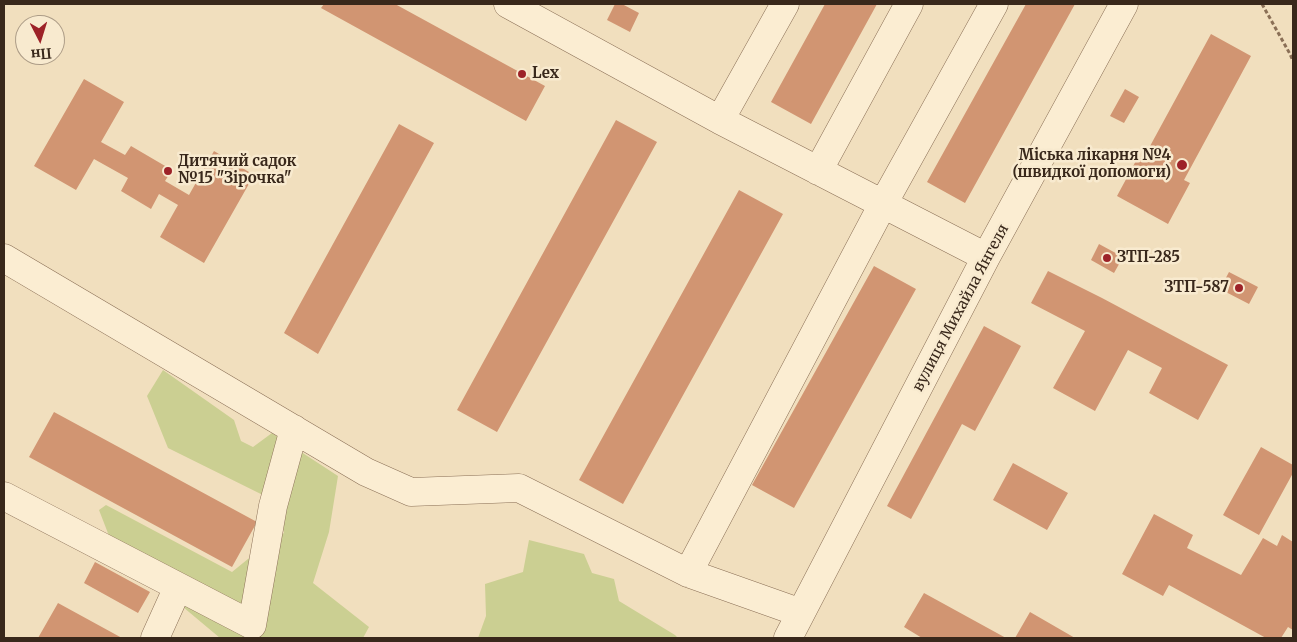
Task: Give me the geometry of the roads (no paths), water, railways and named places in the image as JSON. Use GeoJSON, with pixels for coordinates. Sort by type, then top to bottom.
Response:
{"type":"FeatureCollection","features":[{"type":"Feature","properties":{"kind":"street"},"geometry":{"type":"LineString","coordinates":[[508,4],[720,120],[986,258]]}},
{"type":"Feature","properties":{"kind":"street"},"geometry":{"type":"LineString","coordinates":[[720,120],[785,4]]}},
{"type":"Feature","properties":{"kind":"street"},"geometry":{"type":"LineString","coordinates":[[818,171],[909,4]]}},
{"type":"Feature","properties":{"kind":"street"},"geometry":{"type":"LineString","coordinates":[[688,573],[883,204],[994,4]]}},
{"type":"Feature","properties":{"kind":"street","name":"вулиця Михайла Янгеля"},"geometry":{"type":"LineString","coordinates":[[788,638],[986,258],[1124,4]]}},
{"type":"Feature","properties":{"kind":"street"},"geometry":{"type":"LineString","coordinates":[[4,258],[366,472],[411,492],[519,488],[688,573],[801,613]]}},
{"type":"Feature","properties":{"kind":"street"},"geometry":{"type":"LineString","coordinates":[[4,496],[252,625],[273,506],[294,429]]}},
{"type":"Feature","properties":{"kind":"street"},"geometry":{"type":"LineString","coordinates":[[155,638],[178,587]]}},
{"type":"Feature","properties":{"kind":"place","name":"Lex"},"geometry":{"type":"Point","coordinates":[522,74]}},
{"type":"Feature","properties":{"kind":"place","name":"Міська лікарня №4 (швидкої допомоги)"},"geometry":{"type":"Point","coordinates":[1182,165]}},
{"type":"Feature","properties":{"kind":"place","name":"Дитячий садок №15 \"Зірочка\""},"geometry":{"type":"Point","coordinates":[168,171]}},
{"type":"Feature","properties":{"kind":"place","name":"ЗТП-285"},"geometry":{"type":"Point","coordinates":[1107,258]}},
{"type":"Feature","properties":{"kind":"place","name":"ЗТП-587"},"geometry":{"type":"Point","coordinates":[1239,288]}}]}
